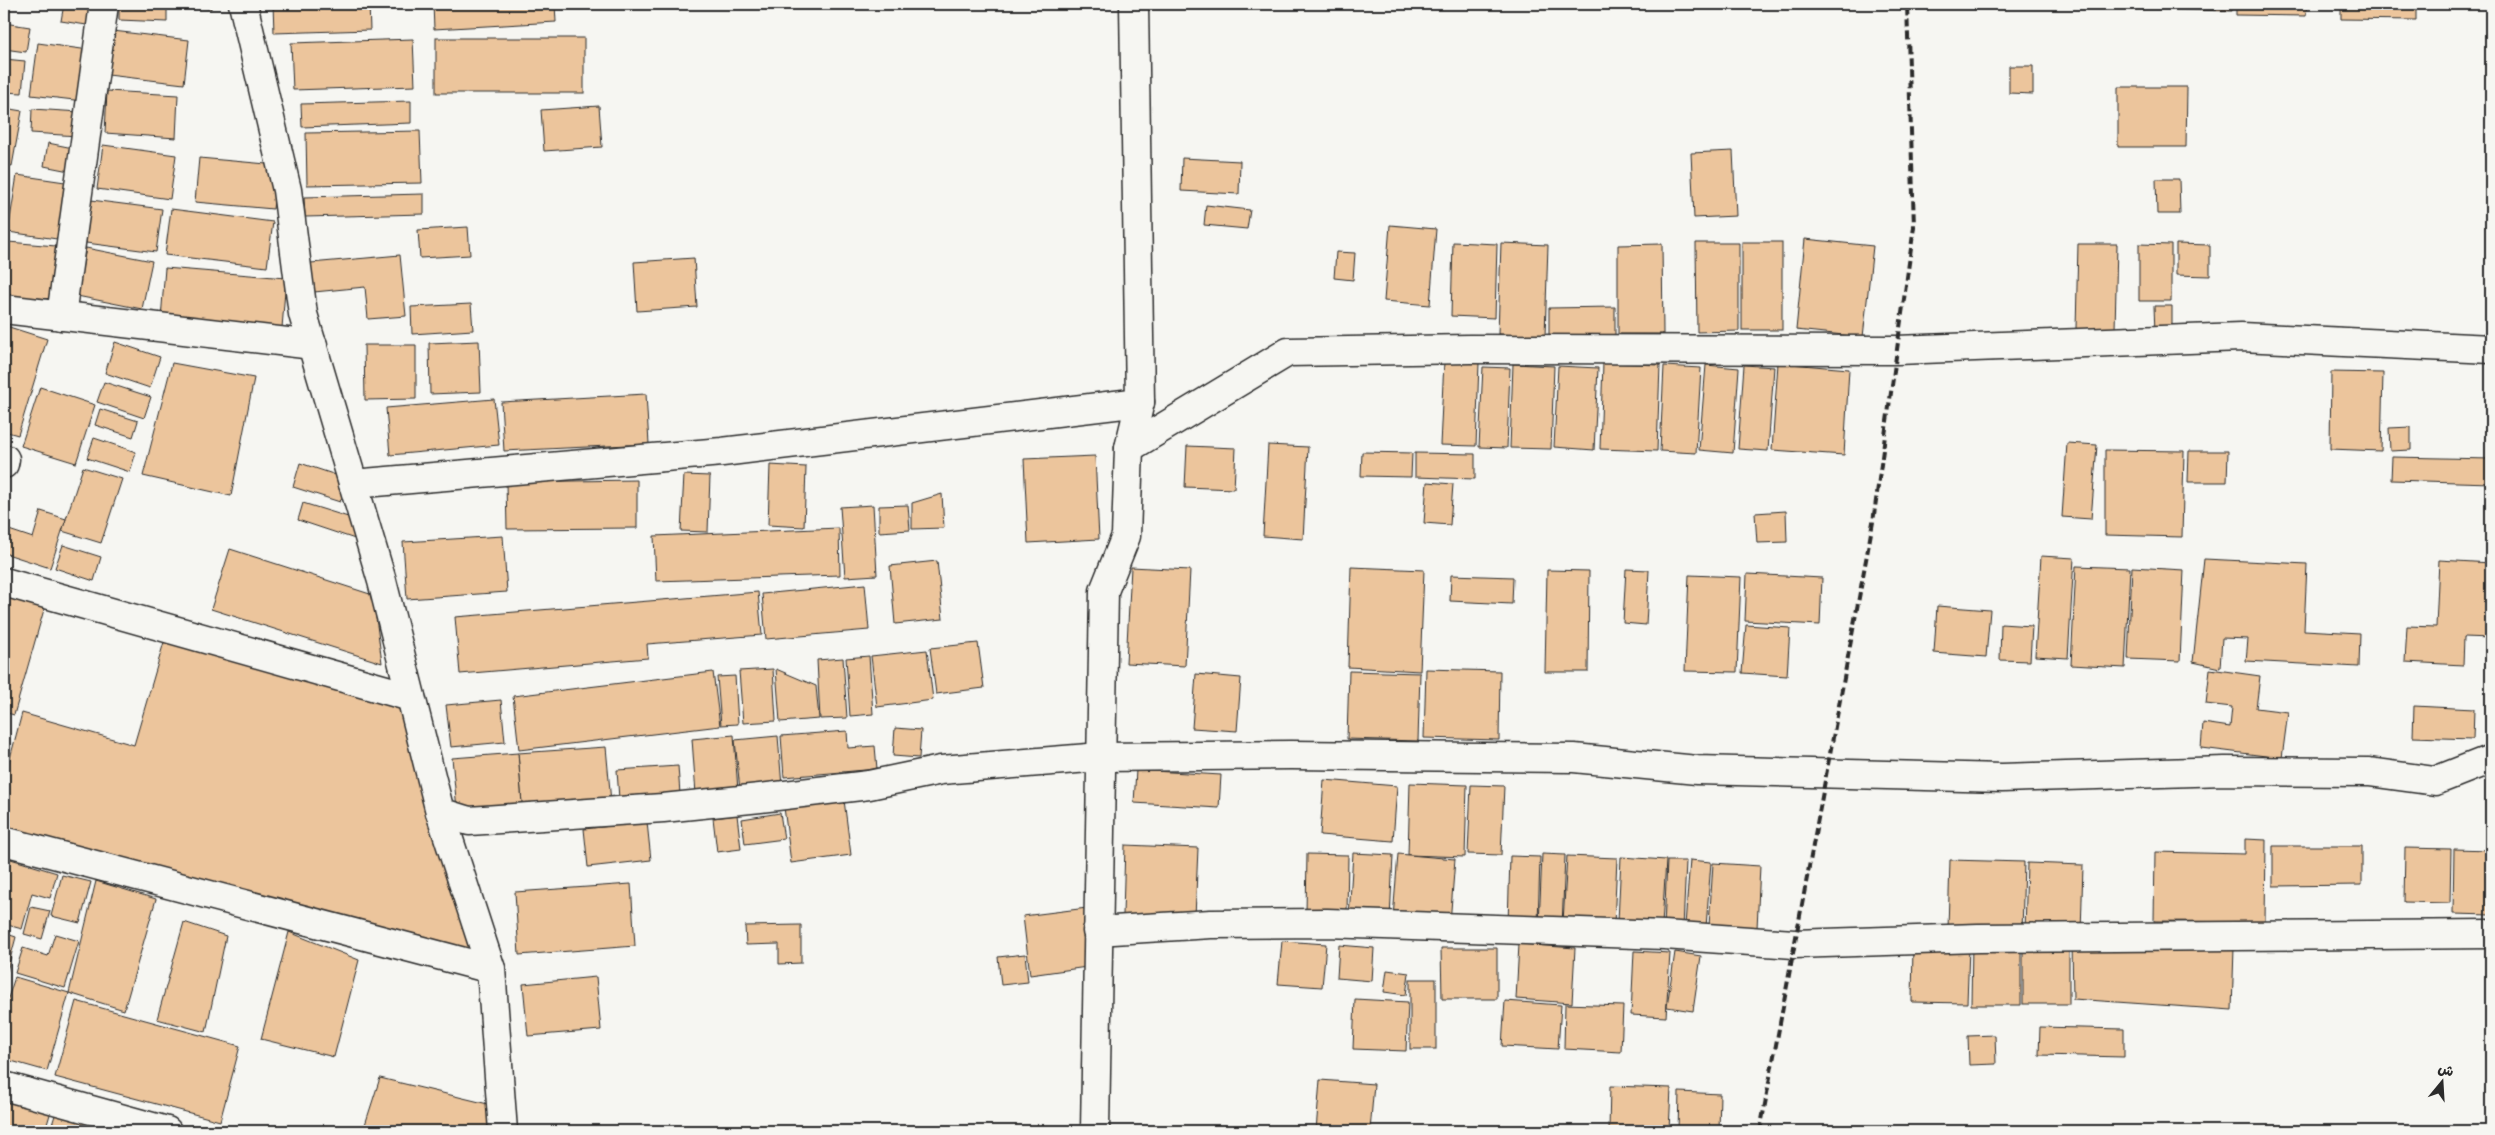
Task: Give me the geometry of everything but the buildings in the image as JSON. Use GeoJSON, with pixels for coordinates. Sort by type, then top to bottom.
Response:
{"type":"FeatureCollection","features":[{"type":"Feature","properties":{"kind":"street"},"geometry":{"type":"LineString","coordinates":[[61,316],[104,4]]}},
{"type":"Feature","properties":{"kind":"street"},"geometry":{"type":"LineString","coordinates":[[243,4],[287,190],[304,314],[382,580],[440,812],[491,968],[503,1131]]}},
{"type":"Feature","properties":{"kind":"street"},"geometry":{"type":"LineString","coordinates":[[1095,1131],[1104,591],[1126,536],[1129,448],[1140,402],[1134,4]]}},
{"type":"Feature","properties":{"kind":"street"},"geometry":{"type":"LineString","coordinates":[[4,309],[313,345]]}},
{"type":"Feature","properties":{"kind":"street"},"geometry":{"type":"LineString","coordinates":[[1129,448],[1288,352],[1470,349],[1897,350],[2241,337],[2491,349]]}},
{"type":"Feature","properties":{"kind":"street"},"geometry":{"type":"LineString","coordinates":[[353,484],[722,452],[1140,402]]}},
{"type":"Feature","properties":{"kind":"street"},"geometry":{"type":"LineString","coordinates":[[4,582],[411,697]]}},
{"type":"Feature","properties":{"kind":"street"},"geometry":{"type":"LineString","coordinates":[[440,812],[469,821],[663,808],[869,785],[941,770],[1101,757],[1291,755],[1574,758],[1697,770],[2002,778],[2225,771],[2369,772],[2434,781],[2491,759]]}},
{"type":"Feature","properties":{"kind":"street"},"geometry":{"type":"LineString","coordinates":[[4,841],[491,968]]}},
{"type":"Feature","properties":{"kind":"street"},"geometry":{"type":"LineString","coordinates":[[1097,931],[1211,924],[1327,923],[1664,935],[1794,944],[1978,938],[2491,934]]}},
{"type":"Feature","properties":{"kind":"street"},"geometry":{"type":"LineString","coordinates":[[4,1086],[167,1131]]}},
{"type":"Feature","properties":{"kind":"railway"},"geometry":{"type":"LineString","coordinates":[[1760,1131],[1873,522],[1914,227],[1907,4]]}}]}
